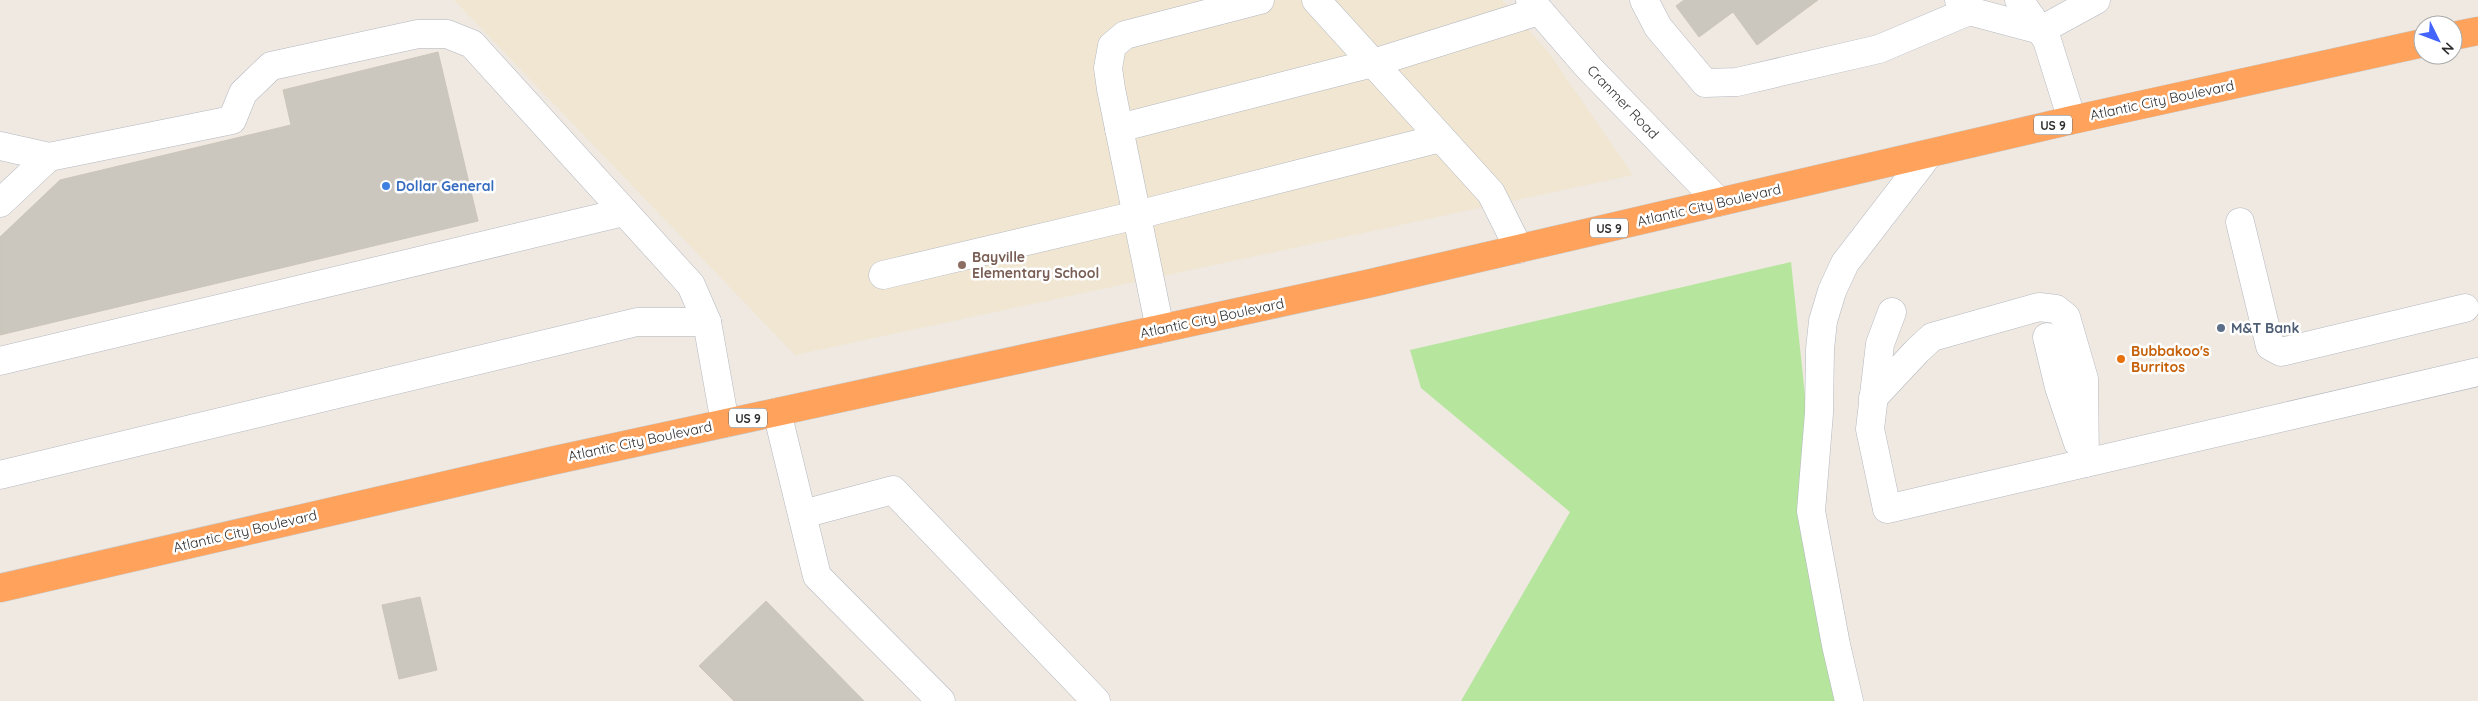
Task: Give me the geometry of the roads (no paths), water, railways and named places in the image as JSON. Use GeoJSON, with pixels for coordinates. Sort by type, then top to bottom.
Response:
{"type":"FeatureCollection","features":[{"type":"Feature","properties":{"kind":"highway"},"geometry":{"type":"LineString","coordinates":[[2463,34],[2478,31]]}},
{"type":"Feature","properties":{"kind":"highway","name":"Atlantic City Boulevard"},"geometry":{"type":"LineString","coordinates":[[0,588],[551,461],[1519,249],[2072,120],[2413,45]]}},
{"type":"Feature","properties":{"kind":"street"},"geometry":{"type":"LineString","coordinates":[[1160,329],[1108,68],[1112,46],[1125,35],[1260,0]]}},
{"type":"Feature","properties":{"kind":"street"},"geometry":{"type":"LineString","coordinates":[[1316,0],[1491,194],[1519,249]]}},
{"type":"Feature","properties":{"kind":"street"},"geometry":{"type":"LineString","coordinates":[[1644,0],[1658,27],[1705,83],[1737,82],[1879,50],[1964,6],[2041,30],[2096,0]]}},
{"type":"Feature","properties":{"kind":"street"},"geometry":{"type":"LineString","coordinates":[[2019,0],[2047,40],[2072,120]]}},
{"type":"Feature","properties":{"kind":"street"},"geometry":{"type":"LineString","coordinates":[[1119,128],[1373,63],[1535,5]]}},
{"type":"Feature","properties":{"kind":"street","name":"Cranmer Road"},"geometry":{"type":"LineString","coordinates":[[1535,5],[1589,68],[1719,202]]}},
{"type":"Feature","properties":{"kind":"street"},"geometry":{"type":"LineString","coordinates":[[0,146],[49,157],[232,120],[242,93],[272,66],[418,34],[447,34],[472,44],[691,285],[707,322],[726,423]]}},
{"type":"Feature","properties":{"kind":"street"},"geometry":{"type":"LineString","coordinates":[[883,275],[1137,216],[1441,138]]}},
{"type":"Feature","properties":{"kind":"street"},"geometry":{"type":"LineString","coordinates":[[1849,701],[1836,645],[1811,511],[1819,413],[1820,350],[1823,321],[1832,291],[1845,263],[1929,154]]}},
{"type":"Feature","properties":{"kind":"street"},"geometry":{"type":"LineString","coordinates":[[0,203],[49,157]]}},
{"type":"Feature","properties":{"kind":"street"},"geometry":{"type":"LineString","coordinates":[[0,361],[624,212]]}},
{"type":"Feature","properties":{"kind":"street"},"geometry":{"type":"LineString","coordinates":[[2240,222],[2270,346],[2281,352],[2465,308]]}},
{"type":"Feature","properties":{"kind":"street"},"geometry":{"type":"LineString","coordinates":[[1873,398],[1917,350],[1932,337],[2039,307],[2056,310],[2066,317],[2084,379],[2085,464]]}},
{"type":"Feature","properties":{"kind":"street"},"geometry":{"type":"LineString","coordinates":[[1892,312],[1880,344],[1870,429],[1887,509],[2478,372]]}},
{"type":"Feature","properties":{"kind":"street"},"geometry":{"type":"LineString","coordinates":[[0,475],[637,322],[707,322]]}},
{"type":"Feature","properties":{"kind":"street"},"geometry":{"type":"LineString","coordinates":[[2047,337],[2059,388],[2085,464]]}},
{"type":"Feature","properties":{"kind":"street"},"geometry":{"type":"LineString","coordinates":[[777,412],[817,576],[941,701]]}},
{"type":"Feature","properties":{"kind":"street"},"geometry":{"type":"LineString","coordinates":[[803,514],[894,490],[1096,701]]}},
{"type":"Feature","properties":{"kind":"place","name":"Dollar General"},"geometry":{"type":"Point","coordinates":[386,186]}},
{"type":"Feature","properties":{"kind":"place","name":"Bayville Elementary School"},"geometry":{"type":"Point","coordinates":[962,265]}},
{"type":"Feature","properties":{"kind":"place","name":"M&T Bank"},"geometry":{"type":"Point","coordinates":[2221,328]}},
{"type":"Feature","properties":{"kind":"place","name":"Bubbakoo's Burritos"},"geometry":{"type":"Point","coordinates":[2121,359]}}]}
